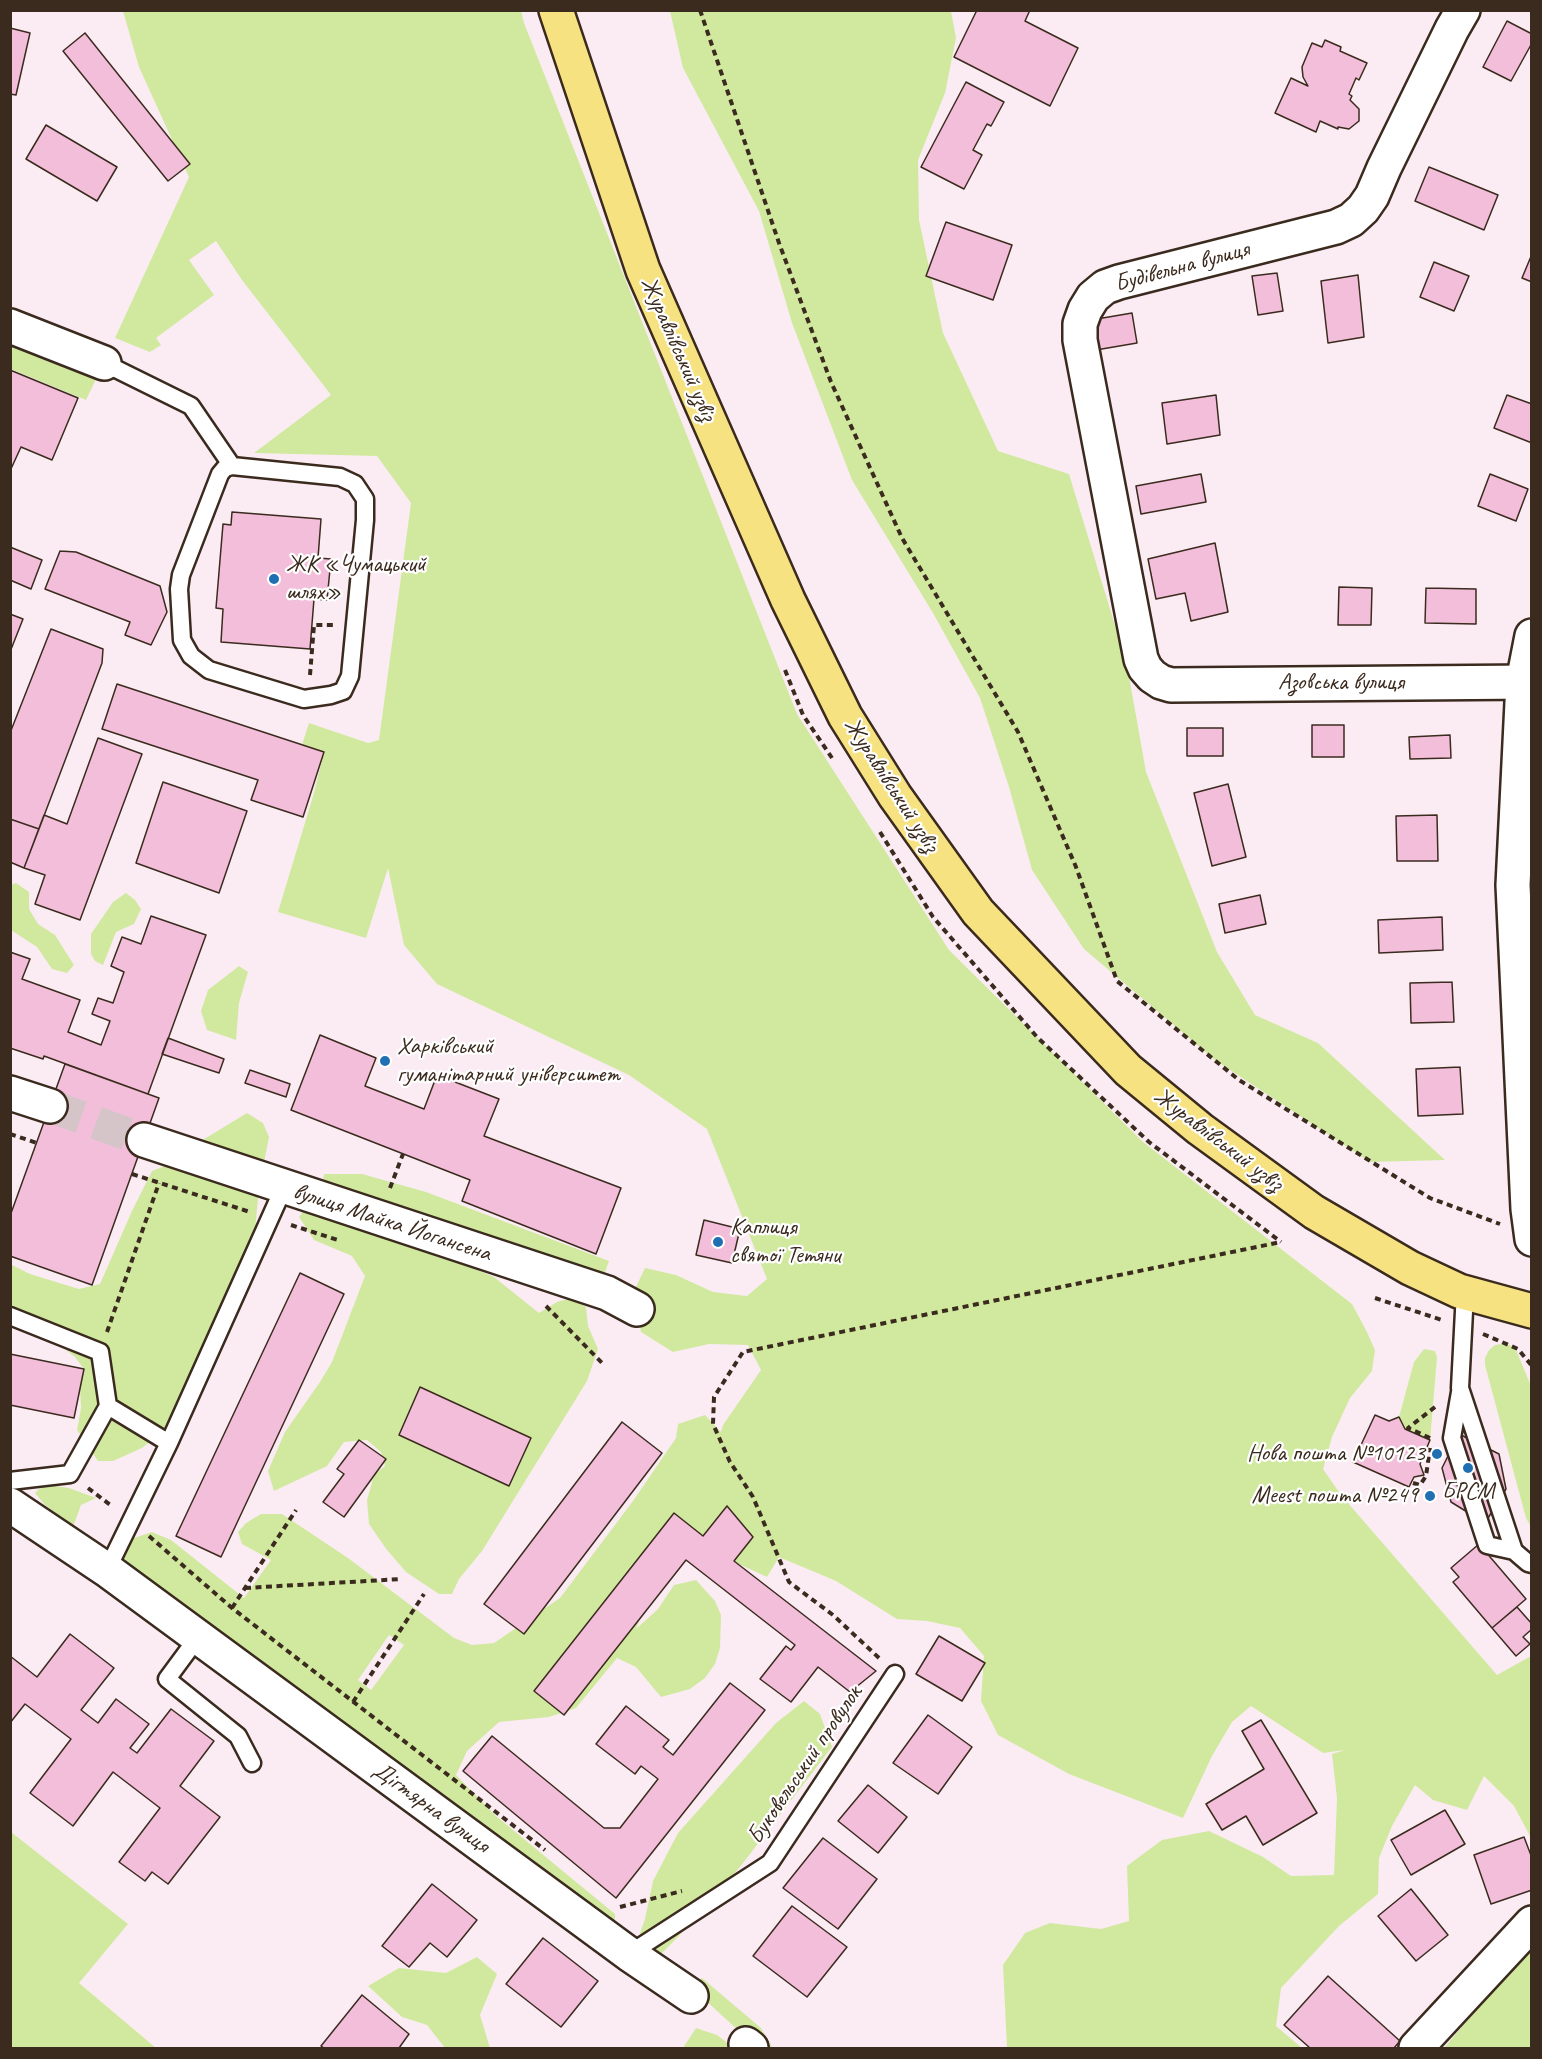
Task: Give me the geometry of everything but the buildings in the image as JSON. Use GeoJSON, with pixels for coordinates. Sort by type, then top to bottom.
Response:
{"type":"FeatureCollection","features":[{"type":"Feature","properties":{"kind":"main road","name":"Журавлівський узвіз"},"geometry":{"type":"LineString","coordinates":[[556,10],[643,270],[788,600],[845,716],[895,796],[978,912],[1128,1070],[1200,1130],[1314,1212],[1410,1269],[1465,1292],[1532,1311]]}},
{"type":"Feature","properties":{"kind":"street","name":"Будівельна вулиця"},"geometry":{"type":"LineString","coordinates":[[1152,676],[1142,659],[1080,340],[1080,324],[1085,310],[1093,297],[1105,287],[1119,282],[1336,226],[1351,220],[1372,196],[1462,10]]}},
{"type":"Feature","properties":{"kind":"street"},"geometry":{"type":"LineString","coordinates":[[10,327],[104,363]]}},
{"type":"Feature","properties":{"kind":"street"},"geometry":{"type":"LineString","coordinates":[[1531,1237],[1513,885],[1532,636]]}},
{"type":"Feature","properties":{"kind":"street","name":"Азовська вулиця"},"geometry":{"type":"LineString","coordinates":[[1152,676],[1172,685],[1527,682]]}},
{"type":"Feature","properties":{"kind":"street"},"geometry":{"type":"LineString","coordinates":[[10,1093],[50,1106]]}},
{"type":"Feature","properties":{"kind":"street","name":"вулиця Майка Йогансена"},"geometry":{"type":"LineString","coordinates":[[144,1140],[607,1293],[637,1309]]}},
{"type":"Feature","properties":{"kind":"street","name":"Дігтярна вулиця"},"geometry":{"type":"LineString","coordinates":[[10,1505],[107,1570],[629,1954],[691,1996]]}},
{"type":"Feature","properties":{"kind":"street"},"geometry":{"type":"LineString","coordinates":[[1416,2049],[1532,1923]]}},
{"type":"Feature","properties":{"kind":"lane"},"geometry":{"type":"LineString","coordinates":[[104,363],[192,406],[232,466]]}},
{"type":"Feature","properties":{"kind":"lane"},"geometry":{"type":"LineString","coordinates":[[232,466],[340,477],[355,484],[365,499],[350,676],[343,691],[331,696],[304,699],[209,670],[192,656],[182,640],[179,589],[181,575],[220,474],[225,468],[232,466]]}},
{"type":"Feature","properties":{"kind":"lane"},"geometry":{"type":"LineString","coordinates":[[107,1570],[169,1443],[284,1187]]}},
{"type":"Feature","properties":{"kind":"lane"},"geometry":{"type":"LineString","coordinates":[[1465,1292],[1460,1388],[1452,1438],[1487,1545],[1514,1551],[1532,1564]]}},
{"type":"Feature","properties":{"kind":"lane"},"geometry":{"type":"LineString","coordinates":[[10,1316],[100,1352],[108,1406],[70,1474],[10,1481]]}},
{"type":"Feature","properties":{"kind":"lane"},"geometry":{"type":"LineString","coordinates":[[1460,1388],[1514,1551]]}},
{"type":"Feature","properties":{"kind":"lane"},"geometry":{"type":"LineString","coordinates":[[108,1406],[169,1443]]}},
{"type":"Feature","properties":{"kind":"lane"},"geometry":{"type":"LineString","coordinates":[[198,1637],[167,1679],[238,1736],[252,1763]]}},
{"type":"Feature","properties":{"kind":"lane","name":"Буковельський провулок"},"geometry":{"type":"LineString","coordinates":[[629,1954],[770,1863],[895,1674]]}},
{"type":"Feature","properties":{"kind":"path"},"geometry":{"type":"LineString","coordinates":[[700,10],[779,243],[831,382],[902,538],[1018,732],[1076,867],[1117,981],[1239,1080],[1370,1162],[1430,1197],[1531,1237]]}},
{"type":"Feature","properties":{"kind":"path"},"geometry":{"type":"LineString","coordinates":[[309,685],[314,625],[339,625]]}},
{"type":"Feature","properties":{"kind":"path"},"geometry":{"type":"LineString","coordinates":[[10,1134],[37,1143]]}},
{"type":"Feature","properties":{"kind":"path"},"geometry":{"type":"LineString","coordinates":[[389,1192],[403,1154]]}},
{"type":"Feature","properties":{"kind":"path"},"geometry":{"type":"LineString","coordinates":[[132,1174],[348,1243]]}},
{"type":"Feature","properties":{"kind":"path"},"geometry":{"type":"LineString","coordinates":[[100,1352],[159,1183]]}},
{"type":"Feature","properties":{"kind":"path"},"geometry":{"type":"LineString","coordinates":[[895,1674],[833,1615],[789,1582],[753,1497],[730,1462],[713,1424],[714,1397],[743,1352],[1281,1242]]}},
{"type":"Feature","properties":{"kind":"path"},"geometry":{"type":"LineString","coordinates":[[545,1305],[604,1365]]}},
{"type":"Feature","properties":{"kind":"path"},"geometry":{"type":"LineString","coordinates":[[1408,1428],[1432,1439]]}},
{"type":"Feature","properties":{"kind":"path"},"geometry":{"type":"LineString","coordinates":[[70,1474],[131,1521],[232,1608],[552,1856]]}},
{"type":"Feature","properties":{"kind":"path"},"geometry":{"type":"LineString","coordinates":[[232,1608],[296,1510]]}},
{"type":"Feature","properties":{"kind":"path"},"geometry":{"type":"LineString","coordinates":[[245,1588],[402,1579]]}},
{"type":"Feature","properties":{"kind":"path"},"geometry":{"type":"LineString","coordinates":[[353,1702],[424,1594]]}},
{"type":"Feature","properties":{"kind":"path"},"geometry":{"type":"LineString","coordinates":[[619,1908],[656,1936]]}},
{"type":"Feature","properties":{"kind":"green space"},"geometry":{"type":"Polygon","coordinates":[[[123,11],[521,11],[797,714],[949,950],[1143,1142],[1352,1304],[1375,1350],[1372,1371],[1350,1398],[1332,1437],[1323,1469],[1341,1495],[1497,1675],[1531,1656],[1531,1838],[1514,1806],[1484,1776],[1467,1810],[1433,1800],[1415,1785],[1392,1826],[1379,1858],[1378,1894],[1339,1926],[1281,1988],[1276,2026],[1302,2048],[1007,2048],[1003,1965],[1025,1933],[1050,1923],[1101,1929],[1129,1921],[1127,1866],[1162,1840],[1209,1831],[1263,1857],[1291,1876],[1334,1875],[1337,1798],[1332,1754],[1345,1750],[1323,1753],[1251,1706],[1232,1722],[1212,1756],[1183,1818],[1069,1774],[998,1735],[981,1701],[984,1656],[960,1628],[927,1621],[897,1619],[836,1581],[779,1557],[767,1577],[702,1547],[665,1556],[636,1629],[658,1609],[674,1585],[696,1580],[715,1601],[721,1615],[720,1648],[715,1664],[705,1678],[690,1689],[661,1697],[636,1667],[617,1658],[576,1708],[549,1717],[499,1722],[467,1751],[456,1775],[496,1816],[615,1914],[615,1923],[131,1576],[123,1555],[125,1541],[152,1532],[171,1540],[244,1598],[271,1560],[242,1544],[238,1532],[246,1523],[261,1514],[282,1514],[348,1558],[454,1638],[472,1645],[494,1643],[560,1598],[633,1501],[676,1438],[678,1424],[705,1415],[721,1432],[723,1425],[761,1370],[748,1345],[709,1344],[673,1352],[641,1332],[634,1291],[645,1268],[676,1275],[713,1292],[747,1296],[767,1279],[707,1129],[629,1075],[437,984],[404,945],[388,868],[366,938],[278,912],[324,752],[302,745],[309,723],[368,743],[379,740],[411,503],[377,456],[254,453],[331,395],[242,280],[216,241],[189,260],[214,295],[156,338],[161,345],[150,352],[115,338],[189,177],[139,67],[123,11]],[[389,1635],[358,1680],[371,1690],[404,1645],[389,1635]]]}},
{"type":"Feature","properties":{"kind":"green space"},"geometry":{"type":"Polygon","coordinates":[[[670,11],[951,11],[956,38],[945,93],[918,160],[919,220],[943,333],[998,451],[1069,474],[1127,665],[1146,772],[1217,952],[1255,1015],[1318,1043],[1445,1160],[1370,1162],[1215,1060],[1084,949],[1032,870],[1009,787],[980,698],[933,613],[852,480],[792,323],[759,211],[683,68],[670,11]]]}},
{"type":"Feature","properties":{"kind":"green space"},"geometry":{"type":"Polygon","coordinates":[[[10,342],[98,375],[86,400],[11,369],[10,342]]]}},
{"type":"Feature","properties":{"kind":"green space"},"geometry":{"type":"Polygon","coordinates":[[[16,883],[29,892],[29,909],[38,924],[55,935],[74,965],[67,973],[52,969],[37,947],[11,930],[11,885],[16,883]]]}},
{"type":"Feature","properties":{"kind":"green space"},"geometry":{"type":"Polygon","coordinates":[[[126,893],[141,909],[134,924],[116,932],[103,965],[95,961],[91,954],[91,934],[113,902],[126,893]]]}},
{"type":"Feature","properties":{"kind":"green space"},"geometry":{"type":"Polygon","coordinates":[[[239,966],[248,972],[239,1003],[236,1040],[207,1030],[201,1011],[208,990],[239,966]]]}},
{"type":"Feature","properties":{"kind":"green space"},"geometry":{"type":"Polygon","coordinates":[[[247,1113],[263,1123],[269,1137],[259,1188],[255,1230],[166,1429],[142,1448],[113,1461],[98,1461],[77,1430],[81,1408],[80,1387],[84,1369],[75,1357],[11,1308],[10,1264],[30,1274],[79,1289],[100,1284],[152,1171],[170,1164],[196,1144],[247,1113]]]}},
{"type":"Feature","properties":{"kind":"green space"},"geometry":{"type":"Polygon","coordinates":[[[324,1174],[362,1174],[426,1192],[609,1261],[603,1278],[329,1189],[323,1182],[324,1174]]]}},
{"type":"Feature","properties":{"kind":"green space"},"geometry":{"type":"Polygon","coordinates":[[[308,1205],[437,1257],[463,1264],[494,1277],[539,1313],[557,1302],[572,1298],[586,1307],[588,1326],[598,1349],[587,1381],[482,1551],[459,1579],[452,1594],[439,1594],[406,1572],[369,1524],[367,1500],[374,1475],[385,1466],[381,1452],[367,1440],[344,1442],[327,1466],[274,1491],[268,1471],[285,1432],[332,1362],[365,1276],[352,1256],[314,1240],[299,1217],[308,1205]]]}},
{"type":"Feature","properties":{"kind":"green space"},"geometry":{"type":"Polygon","coordinates":[[[1495,1345],[1510,1345],[1516,1350],[1531,1386],[1531,1527],[1526,1518],[1485,1365],[1485,1358],[1489,1350],[1495,1345]]]}},
{"type":"Feature","properties":{"kind":"green space"},"geometry":{"type":"Polygon","coordinates":[[[1424,1349],[1435,1351],[1437,1358],[1430,1440],[1405,1429],[1399,1417],[1414,1362],[1424,1349]]]}},
{"type":"Feature","properties":{"kind":"green space"},"geometry":{"type":"Polygon","coordinates":[[[48,1485],[69,1488],[96,1498],[81,1505],[73,1527],[44,1504],[35,1493],[48,1485]]]}},
{"type":"Feature","properties":{"kind":"green space"},"geometry":{"type":"Polygon","coordinates":[[[804,1701],[820,1714],[832,1747],[740,1867],[679,1936],[658,1957],[643,1951],[640,1933],[653,1881],[678,1833],[776,1723],[804,1701]]]}},
{"type":"Feature","properties":{"kind":"green space"},"geometry":{"type":"Polygon","coordinates":[[[11,1832],[128,1924],[79,1983],[156,2048],[11,2048],[11,1832]]]}},
{"type":"Feature","properties":{"kind":"green space"},"geometry":{"type":"Polygon","coordinates":[[[1531,1912],[1531,2048],[1444,2048],[1487,1997],[1518,1954],[1531,1912]]]}},
{"type":"Feature","properties":{"kind":"green space"},"geometry":{"type":"Polygon","coordinates":[[[477,1957],[497,1974],[480,2015],[490,2048],[445,2048],[427,2025],[402,2017],[368,1986],[399,1968],[446,1973],[477,1957]]]}},
{"type":"Feature","properties":{"kind":"green space"},"geometry":{"type":"Polygon","coordinates":[[[702,1978],[761,2028],[772,2047],[751,2042],[692,1988],[702,1978]]]}},
{"type":"Feature","properties":{"kind":"green space"},"geometry":{"type":"Polygon","coordinates":[[[696,2028],[717,2035],[734,2048],[683,2048],[696,2028]]]}},
{"type":"Feature","properties":{"kind":"tunnel"},"geometry":{"type":"LineString","coordinates":[[50,1106],[144,1140]]}},
{"type":"Feature","properties":{"kind":"place","name":"ЖК «Чумацький шлях»"},"geometry":{"type":"Point","coordinates":[274,579]}},
{"type":"Feature","properties":{"kind":"place","name":"Харківський гуманітарний університет"},"geometry":{"type":"Point","coordinates":[385,1061]}},
{"type":"Feature","properties":{"kind":"place","name":"Каплиця святої Тетяни"},"geometry":{"type":"Point","coordinates":[718,1242]}},
{"type":"Feature","properties":{"kind":"place","name":"Нова пошта №10123"},"geometry":{"type":"Point","coordinates":[1437,1454]}},
{"type":"Feature","properties":{"kind":"place","name":"БРСМ"},"geometry":{"type":"Point","coordinates":[1468,1468]}},
{"type":"Feature","properties":{"kind":"place","name":"Meest пошта №249"},"geometry":{"type":"Point","coordinates":[1430,1496]}}]}
